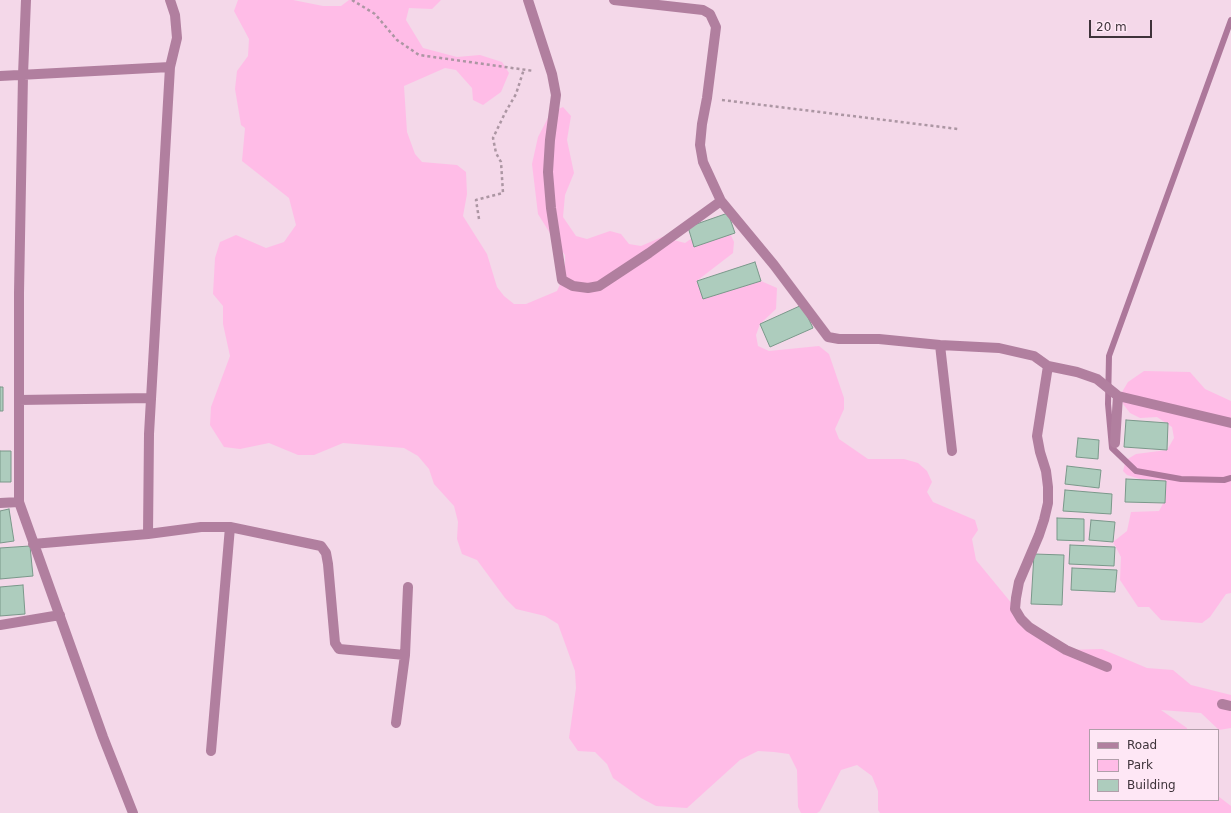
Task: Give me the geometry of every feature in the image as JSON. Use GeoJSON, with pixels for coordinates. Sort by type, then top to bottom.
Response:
{"type":"FeatureCollection","features":[{"type":"Feature","properties":{"kind":"street"},"geometry":{"type":"LineString","coordinates":[[26,0],[23,75],[19,293],[19,502],[103,737],[133,813]]}},
{"type":"Feature","properties":{"kind":"street"},"geometry":{"type":"LineString","coordinates":[[148,534],[149,434],[170,67],[177,38],[175,15],[170,0]]}},
{"type":"Feature","properties":{"kind":"street"},"geometry":{"type":"LineString","coordinates":[[528,0],[552,74],[556,95],[550,140],[548,172],[551,208],[562,280],[573,286],[588,288],[599,286],[649,253],[721,201]]}},
{"type":"Feature","properties":{"kind":"street"},"geometry":{"type":"LineString","coordinates":[[614,0],[703,10],[710,14],[716,27],[708,98],[702,124],[700,145],[703,162],[721,201],[774,265],[828,337],[839,339],[879,339],[940,345],[999,348],[1034,356],[1048,366],[1077,372],[1096,379],[1116,395],[1231,423]]}},
{"type":"Feature","properties":{"kind":"street"},"geometry":{"type":"LineString","coordinates":[[0,76],[170,67]]}},
{"type":"Feature","properties":{"kind":"street"},"geometry":{"type":"LineString","coordinates":[[940,345],[952,451]]}},
{"type":"Feature","properties":{"kind":"street"},"geometry":{"type":"LineString","coordinates":[[1048,366],[1038,436],[1040,452],[1046,471],[1048,503],[1039,535],[1019,582],[1016,598],[1016,610],[1021,619],[1029,627],[1048,639],[1066,650],[1107,667]]}},
{"type":"Feature","properties":{"kind":"street"},"geometry":{"type":"LineString","coordinates":[[1115,443],[1116,395]]}},
{"type":"Feature","properties":{"kind":"street"},"geometry":{"type":"LineString","coordinates":[[19,400],[151,398]]}},
{"type":"Feature","properties":{"kind":"street"},"geometry":{"type":"LineString","coordinates":[[0,503],[19,502]]}},
{"type":"Feature","properties":{"kind":"street"},"geometry":{"type":"LineString","coordinates":[[33,544],[148,534],[202,527],[230,527],[321,546],[326,553],[328,564],[335,643],[339,649],[405,655]]}},
{"type":"Feature","properties":{"kind":"street"},"geometry":{"type":"LineString","coordinates":[[211,750],[230,527]]}},
{"type":"Feature","properties":{"kind":"street"},"geometry":{"type":"LineString","coordinates":[[396,723],[405,655],[408,587]]}},
{"type":"Feature","properties":{"kind":"street"},"geometry":{"type":"LineString","coordinates":[[0,625],[60,615]]}},
{"type":"Feature","properties":{"kind":"path"},"geometry":{"type":"LineString","coordinates":[[352,0],[375,14],[397,40],[419,55],[552,74]]}},
{"type":"Feature","properties":{"kind":"path"},"geometry":{"type":"LineString","coordinates":[[479,219],[476,200],[503,193],[501,162],[496,153],[493,138],[504,113],[516,94],[524,69]]}},
{"type":"Feature","properties":{"kind":"path"},"geometry":{"type":"LineString","coordinates":[[708,98],[958,129]]}},
{"type":"Feature","properties":{"kind":"green space"},"geometry":{"type":"Polygon","coordinates":[[[238,0],[293,0],[323,6],[341,6],[349,0],[441,0],[432,9],[409,8],[406,20],[423,48],[457,57],[480,55],[502,62],[509,73],[501,92],[483,105],[473,100],[472,88],[456,70],[445,68],[404,86],[407,132],[415,154],[422,162],[457,165],[466,172],[467,194],[463,216],[487,254],[497,287],[504,296],[514,304],[526,304],[557,291],[562,280],[565,279],[565,255],[538,214],[532,164],[538,137],[551,112],[563,107],[571,116],[567,140],[574,173],[565,195],[563,217],[576,236],[587,239],[610,231],[621,234],[629,244],[641,246],[662,237],[685,243],[705,229],[729,231],[734,242],[733,253],[698,280],[704,280],[703,299],[754,278],[777,288],[776,309],[760,324],[756,335],[758,346],[769,351],[819,346],[829,354],[844,398],[844,409],[835,429],[839,439],[868,459],[904,459],[918,463],[927,471],[932,482],[927,492],[933,502],[975,520],[978,530],[972,539],[976,560],[1036,633],[1066,650],[1102,649],[1147,668],[1173,670],[1191,685],[1231,695],[1231,728],[1219,730],[1201,713],[1161,710],[1187,729],[1089,729],[1089,801],[1219,801],[1219,797],[1231,806],[1231,813],[880,813],[878,810],[878,791],[872,776],[857,765],[841,770],[820,811],[817,813],[801,813],[798,807],[797,770],[789,754],[758,751],[740,760],[687,808],[656,806],[641,798],[613,778],[607,764],[595,752],[578,751],[569,738],[576,688],[575,671],[558,624],[545,616],[516,609],[505,598],[477,560],[462,554],[457,539],[458,522],[454,506],[434,484],[429,469],[418,456],[404,448],[343,443],[314,455],[298,455],[269,443],[240,449],[224,447],[210,425],[211,407],[230,356],[223,324],[223,306],[213,294],[215,258],[220,242],[236,235],[266,248],[284,242],[296,225],[289,198],[242,161],[245,128],[241,125],[235,89],[237,71],[248,56],[249,39],[234,11],[238,0]]]}},
{"type":"Feature","properties":{"kind":"green space"},"geometry":{"type":"Polygon","coordinates":[[[1144,371],[1190,372],[1205,389],[1231,401],[1231,593],[1226,594],[1210,617],[1202,623],[1161,620],[1149,607],[1138,607],[1120,580],[1121,557],[1113,542],[1127,531],[1131,512],[1159,511],[1165,500],[1165,487],[1127,475],[1123,471],[1126,460],[1136,454],[1167,450],[1174,438],[1172,427],[1157,417],[1140,418],[1130,413],[1123,404],[1122,392],[1128,382],[1144,371]]]}},
{"type":"Feature","properties":{"kind":"building"},"geometry":{"type":"Polygon","coordinates":[[[728,213],[735,233],[694,247],[688,227],[728,213]]]}},
{"type":"Feature","properties":{"kind":"building"},"geometry":{"type":"Polygon","coordinates":[[[755,262],[761,281],[703,299],[697,281],[755,262]]]}},
{"type":"Feature","properties":{"kind":"building"},"geometry":{"type":"Polygon","coordinates":[[[802,305],[813,328],[770,347],[760,324],[802,305]]]}},
{"type":"Feature","properties":{"kind":"building"},"geometry":{"type":"Polygon","coordinates":[[[0,387],[3,387],[3,411],[0,411],[0,387]]]}},
{"type":"Feature","properties":{"kind":"building"},"geometry":{"type":"Polygon","coordinates":[[[1126,420],[1168,423],[1167,450],[1124,447],[1126,420]]]}},
{"type":"Feature","properties":{"kind":"building"},"geometry":{"type":"Polygon","coordinates":[[[1078,438],[1099,440],[1098,459],[1076,457],[1078,438]]]}},
{"type":"Feature","properties":{"kind":"building"},"geometry":{"type":"Polygon","coordinates":[[[0,451],[11,451],[11,482],[0,482],[0,451]]]}},
{"type":"Feature","properties":{"kind":"building"},"geometry":{"type":"Polygon","coordinates":[[[1067,466],[1101,470],[1099,488],[1065,484],[1067,466]]]}},
{"type":"Feature","properties":{"kind":"building"},"geometry":{"type":"Polygon","coordinates":[[[1126,479],[1166,481],[1165,503],[1125,502],[1126,479]]]}},
{"type":"Feature","properties":{"kind":"building"},"geometry":{"type":"Polygon","coordinates":[[[1065,490],[1112,494],[1111,514],[1063,511],[1065,490]]]}},
{"type":"Feature","properties":{"kind":"building"},"geometry":{"type":"Polygon","coordinates":[[[9,509],[14,541],[0,543],[0,511],[9,509]]]}},
{"type":"Feature","properties":{"kind":"building"},"geometry":{"type":"Polygon","coordinates":[[[1057,518],[1084,519],[1084,541],[1057,540],[1057,518]]]}},
{"type":"Feature","properties":{"kind":"building"},"geometry":{"type":"Polygon","coordinates":[[[1091,520],[1115,522],[1113,542],[1089,540],[1091,520]]]}},
{"type":"Feature","properties":{"kind":"building"},"geometry":{"type":"Polygon","coordinates":[[[1070,545],[1115,547],[1114,566],[1069,564],[1070,545]]]}},
{"type":"Feature","properties":{"kind":"building"},"geometry":{"type":"Polygon","coordinates":[[[30,546],[33,576],[0,579],[0,548],[30,546]]]}},
{"type":"Feature","properties":{"kind":"building"},"geometry":{"type":"Polygon","coordinates":[[[1034,554],[1064,555],[1062,605],[1031,604],[1034,554]]]}},
{"type":"Feature","properties":{"kind":"building"},"geometry":{"type":"Polygon","coordinates":[[[1072,568],[1117,570],[1115,592],[1071,590],[1072,568]]]}},
{"type":"Feature","properties":{"kind":"building"},"geometry":{"type":"Polygon","coordinates":[[[23,585],[25,614],[0,616],[0,587],[23,585]]]}},
{"type":"Feature","properties":{"kind":"waterway"},"geometry":{"type":"LineString","coordinates":[[1231,20],[1109,356],[1108,404],[1112,448],[1136,471],[1181,479],[1224,480],[1231,478]]}}]}
